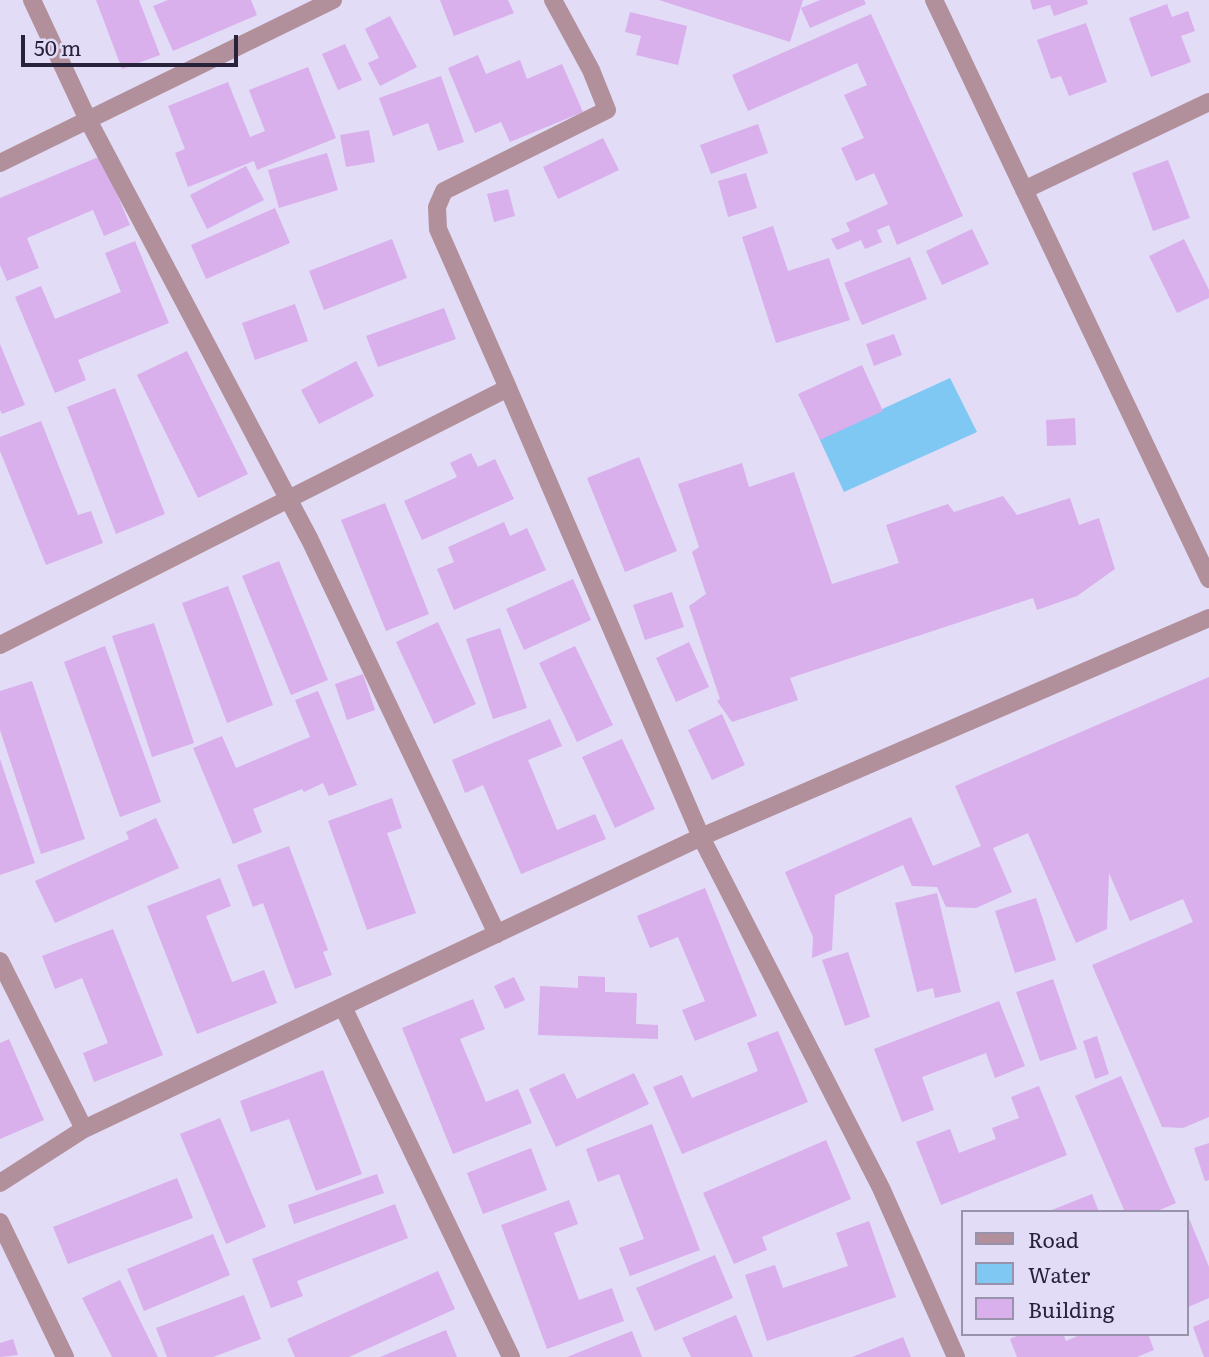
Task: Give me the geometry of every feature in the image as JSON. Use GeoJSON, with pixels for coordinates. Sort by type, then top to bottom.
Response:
{"type":"FeatureCollection","features":[{"type":"Feature","properties":{"kind":"street"},"geometry":{"type":"LineString","coordinates":[[32,0],[88,120],[310,540],[497,934]]}},
{"type":"Feature","properties":{"kind":"street"},"geometry":{"type":"LineString","coordinates":[[0,163],[332,0]]}},
{"type":"Feature","properties":{"kind":"street"},"geometry":{"type":"LineString","coordinates":[[553,0],[591,69],[607,110],[444,191],[437,207],[438,229],[701,837],[881,1188],[956,1357]]}},
{"type":"Feature","properties":{"kind":"street"},"geometry":{"type":"LineString","coordinates":[[934,0],[1209,579]]}},
{"type":"Feature","properties":{"kind":"street"},"geometry":{"type":"LineString","coordinates":[[1024,190],[1209,102]]}},
{"type":"Feature","properties":{"kind":"street"},"geometry":{"type":"LineString","coordinates":[[0,645],[508,388]]}},
{"type":"Feature","properties":{"kind":"street"},"geometry":{"type":"LineString","coordinates":[[0,1184],[85,1129],[701,837],[1209,618]]}},
{"type":"Feature","properties":{"kind":"street"},"geometry":{"type":"LineString","coordinates":[[0,961],[85,1129]]}},
{"type":"Feature","properties":{"kind":"street"},"geometry":{"type":"LineString","coordinates":[[343,1007],[511,1357]]}},
{"type":"Feature","properties":{"kind":"street"},"geometry":{"type":"LineString","coordinates":[[0,1222],[65,1357]]}},
{"type":"Feature","properties":{"kind":"water"},"geometry":{"type":"Polygon","coordinates":[[[950,378],[977,432],[844,492],[819,438],[950,378]]]}},
{"type":"Feature","properties":{"kind":"building"},"geometry":{"type":"Polygon","coordinates":[[[96,0],[139,0],[160,55],[122,69],[96,0]]]}},
{"type":"Feature","properties":{"kind":"building"},"geometry":{"type":"Polygon","coordinates":[[[168,0],[251,0],[257,15],[173,51],[153,6],[168,0]]]}},
{"type":"Feature","properties":{"kind":"building"},"geometry":{"type":"Polygon","coordinates":[[[440,0],[508,0],[514,13],[454,36],[440,0]]]}},
{"type":"Feature","properties":{"kind":"building"},"geometry":{"type":"Polygon","coordinates":[[[659,0],[803,0],[790,42],[659,0]]]}},
{"type":"Feature","properties":{"kind":"building"},"geometry":{"type":"Polygon","coordinates":[[[820,0],[864,0],[866,4],[810,28],[801,8],[820,0]]]}},
{"type":"Feature","properties":{"kind":"building"},"geometry":{"type":"Polygon","coordinates":[[[1030,0],[1087,0],[1088,4],[1054,16],[1050,5],[1033,10],[1030,0]]]}},
{"type":"Feature","properties":{"kind":"building"},"geometry":{"type":"Polygon","coordinates":[[[1167,4],[1172,17],[1188,11],[1195,31],[1181,36],[1191,62],[1151,77],[1129,18],[1167,4]]]}},
{"type":"Feature","properties":{"kind":"building"},"geometry":{"type":"Polygon","coordinates":[[[630,12],[687,26],[678,65],[636,55],[641,36],[625,32],[630,12]]]}},
{"type":"Feature","properties":{"kind":"building"},"geometry":{"type":"Polygon","coordinates":[[[871,14],[963,216],[897,245],[889,225],[877,230],[882,242],[865,249],[861,240],[837,250],[831,239],[850,231],[846,223],[888,204],[874,173],[856,181],[841,148],[864,138],[844,95],[867,85],[857,63],[748,111],[732,75],[871,14]]]}},
{"type":"Feature","properties":{"kind":"building"},"geometry":{"type":"Polygon","coordinates":[[[390,16],[417,67],[380,86],[368,63],[379,58],[365,29],[390,16]]]}},
{"type":"Feature","properties":{"kind":"building"},"geometry":{"type":"Polygon","coordinates":[[[1086,23],[1107,82],[1069,96],[1061,76],[1051,79],[1037,40],[1086,23]]]}},
{"type":"Feature","properties":{"kind":"building"},"geometry":{"type":"Polygon","coordinates":[[[345,44],[362,80],[338,90],[322,54],[345,44]]]}},
{"type":"Feature","properties":{"kind":"building"},"geometry":{"type":"Polygon","coordinates":[[[478,55],[486,74],[520,60],[527,79],[562,64],[583,112],[510,142],[501,122],[475,133],[448,68],[478,55]]]}},
{"type":"Feature","properties":{"kind":"building"},"geometry":{"type":"Polygon","coordinates":[[[308,67],[336,138],[257,170],[254,161],[188,187],[175,153],[185,149],[168,106],[228,82],[250,137],[265,131],[249,90],[308,67]]]}},
{"type":"Feature","properties":{"kind":"building"},"geometry":{"type":"Polygon","coordinates":[[[441,76],[464,142],[438,151],[428,123],[393,136],[379,98],[441,76]]]}},
{"type":"Feature","properties":{"kind":"building"},"geometry":{"type":"Polygon","coordinates":[[[758,124],[768,153],[711,174],[700,145],[758,124]]]}},
{"type":"Feature","properties":{"kind":"building"},"geometry":{"type":"Polygon","coordinates":[[[369,130],[375,162],[346,167],[340,135],[369,130]]]}},
{"type":"Feature","properties":{"kind":"building"},"geometry":{"type":"Polygon","coordinates":[[[603,138],[619,170],[558,199],[543,167],[603,138]]]}},
{"type":"Feature","properties":{"kind":"building"},"geometry":{"type":"Polygon","coordinates":[[[327,153],[338,190],[279,208],[268,170],[327,153]]]}},
{"type":"Feature","properties":{"kind":"building"},"geometry":{"type":"Polygon","coordinates":[[[101,156],[130,225],[104,236],[93,210],[27,238],[39,268],[7,281],[0,265],[0,198],[101,156]]]}},
{"type":"Feature","properties":{"kind":"building"},"geometry":{"type":"Polygon","coordinates":[[[1168,160],[1190,218],[1153,231],[1132,173],[1168,160]]]}},
{"type":"Feature","properties":{"kind":"building"},"geometry":{"type":"Polygon","coordinates":[[[246,166],[264,200],[207,229],[190,195],[246,166]]]}},
{"type":"Feature","properties":{"kind":"building"},"geometry":{"type":"Polygon","coordinates":[[[746,173],[757,208],[728,217],[718,181],[746,173]]]}},
{"type":"Feature","properties":{"kind":"building"},"geometry":{"type":"Polygon","coordinates":[[[508,189],[515,216],[494,222],[487,194],[508,189]]]}},
{"type":"Feature","properties":{"kind":"building"},"geometry":{"type":"Polygon","coordinates":[[[275,208],[290,243],[206,279],[191,245],[275,208]]]}},
{"type":"Feature","properties":{"kind":"building"},"geometry":{"type":"Polygon","coordinates":[[[773,226],[788,271],[829,258],[850,320],[776,343],[742,237],[773,226]]]}},
{"type":"Feature","properties":{"kind":"building"},"geometry":{"type":"Polygon","coordinates":[[[972,229],[989,264],[942,285],[926,251],[972,229]]]}},
{"type":"Feature","properties":{"kind":"building"},"geometry":{"type":"Polygon","coordinates":[[[392,239],[407,278],[324,310],[309,271],[392,239]]]}},
{"type":"Feature","properties":{"kind":"building"},"geometry":{"type":"Polygon","coordinates":[[[1184,239],[1209,290],[1209,298],[1177,313],[1149,256],[1184,239]]]}},
{"type":"Feature","properties":{"kind":"building"},"geometry":{"type":"Polygon","coordinates":[[[135,241],[169,323],[78,360],[86,380],[55,393],[15,297],[41,286],[55,319],[121,292],[105,253],[135,241]]]}},
{"type":"Feature","properties":{"kind":"building"},"geometry":{"type":"Polygon","coordinates":[[[910,257],[927,299],[862,325],[844,283],[910,257]]]}},
{"type":"Feature","properties":{"kind":"building"},"geometry":{"type":"Polygon","coordinates":[[[295,304],[308,341],[255,360],[242,323],[295,304]]]}},
{"type":"Feature","properties":{"kind":"building"},"geometry":{"type":"Polygon","coordinates":[[[444,308],[456,339],[378,367],[366,336],[444,308]]]}},
{"type":"Feature","properties":{"kind":"building"},"geometry":{"type":"Polygon","coordinates":[[[894,334],[902,355],[874,366],[866,344],[894,334]]]}},
{"type":"Feature","properties":{"kind":"building"},"geometry":{"type":"Polygon","coordinates":[[[0,344],[25,405],[2,414],[0,410],[0,344]]]}},
{"type":"Feature","properties":{"kind":"building"},"geometry":{"type":"Polygon","coordinates":[[[187,351],[248,474],[198,498],[137,375],[187,351]]]}},
{"type":"Feature","properties":{"kind":"building"},"geometry":{"type":"Polygon","coordinates":[[[356,361],[374,396],[319,424],[301,390],[356,361]]]}},
{"type":"Feature","properties":{"kind":"building"},"geometry":{"type":"Polygon","coordinates":[[[862,365],[883,411],[820,440],[798,394],[862,365]]]}},
{"type":"Feature","properties":{"kind":"building"},"geometry":{"type":"Polygon","coordinates":[[[115,388],[165,514],[116,534],[67,407],[115,388]]]}},
{"type":"Feature","properties":{"kind":"building"},"geometry":{"type":"Polygon","coordinates":[[[1075,418],[1076,445],[1047,446],[1046,420],[1075,418]]]}},
{"type":"Feature","properties":{"kind":"building"},"geometry":{"type":"Polygon","coordinates":[[[41,421],[78,515],[91,511],[103,543],[46,565],[0,451],[0,437],[41,421]]]}},
{"type":"Feature","properties":{"kind":"building"},"geometry":{"type":"Polygon","coordinates":[[[471,453],[478,467],[495,459],[514,499],[422,540],[404,501],[457,477],[450,463],[471,453]]]}},
{"type":"Feature","properties":{"kind":"building"},"geometry":{"type":"Polygon","coordinates":[[[639,457],[677,551],[625,572],[587,478],[639,457]]]}},
{"type":"Feature","properties":{"kind":"building"},"geometry":{"type":"Polygon","coordinates":[[[742,463],[749,487],[794,472],[832,584],[899,563],[886,525],[948,504],[954,512],[1003,496],[1017,515],[1070,498],[1079,525],[1099,518],[1115,569],[1077,596],[1037,610],[1033,598],[790,678],[798,700],[732,722],[717,701],[720,699],[689,606],[706,594],[692,552],[699,547],[678,484],[742,463]]]}},
{"type":"Feature","properties":{"kind":"building"},"geometry":{"type":"Polygon","coordinates":[[[385,503],[429,614],[386,631],[341,520],[385,503]]]}},
{"type":"Feature","properties":{"kind":"building"},"geometry":{"type":"Polygon","coordinates":[[[504,522],[510,536],[527,528],[546,570],[454,610],[437,569],[454,562],[448,547],[504,522]]]}},
{"type":"Feature","properties":{"kind":"building"},"geometry":{"type":"Polygon","coordinates":[[[279,561],[328,680],[291,695],[242,576],[279,561]]]}},
{"type":"Feature","properties":{"kind":"building"},"geometry":{"type":"Polygon","coordinates":[[[573,579],[591,620],[524,650],[506,609],[573,579]]]}},
{"type":"Feature","properties":{"kind":"building"},"geometry":{"type":"Polygon","coordinates":[[[228,586],[273,705],[227,723],[182,603],[228,586]]]}},
{"type":"Feature","properties":{"kind":"building"},"geometry":{"type":"Polygon","coordinates":[[[672,592],[684,627],[645,640],[633,605],[672,592]]]}},
{"type":"Feature","properties":{"kind":"building"},"geometry":{"type":"Polygon","coordinates":[[[438,622],[476,704],[434,724],[396,642],[438,622]]]}},
{"type":"Feature","properties":{"kind":"building"},"geometry":{"type":"Polygon","coordinates":[[[154,623],[194,743],[152,757],[112,636],[154,623]]]}},
{"type":"Feature","properties":{"kind":"building"},"geometry":{"type":"Polygon","coordinates":[[[500,628],[527,708],[493,719],[466,639],[500,628]]]}},
{"type":"Feature","properties":{"kind":"building"},"geometry":{"type":"Polygon","coordinates":[[[689,642],[709,687],[676,702],[656,658],[689,642]]]}},
{"type":"Feature","properties":{"kind":"building"},"geometry":{"type":"Polygon","coordinates":[[[105,646],[161,802],[120,817],[64,662],[105,646]]]}},
{"type":"Feature","properties":{"kind":"building"},"geometry":{"type":"Polygon","coordinates":[[[575,646],[613,725],[577,742],[539,663],[575,646]]]}},
{"type":"Feature","properties":{"kind":"building"},"geometry":{"type":"Polygon","coordinates":[[[363,674],[375,710],[347,720],[335,684],[363,674]]]}},
{"type":"Feature","properties":{"kind":"building"},"geometry":{"type":"Polygon","coordinates":[[[1209,677],[1209,1117],[1183,1128],[1162,1127],[1092,965],[1193,922],[1183,899],[1130,921],[1109,873],[1107,929],[1076,943],[1028,833],[993,848],[1012,892],[976,908],[946,907],[937,887],[912,886],[903,865],[835,895],[832,950],[812,958],[813,937],[785,872],[911,817],[933,866],[981,846],[955,786],[1209,677]]]}},
{"type":"Feature","properties":{"kind":"building"},"geometry":{"type":"Polygon","coordinates":[[[32,681],[85,839],[41,854],[0,730],[0,691],[32,681]]]}},
{"type":"Feature","properties":{"kind":"building"},"geometry":{"type":"Polygon","coordinates":[[[318,691],[357,785],[329,796],[323,783],[253,809],[262,832],[233,844],[193,748],[222,736],[236,768],[310,737],[295,700],[318,691]]]}},
{"type":"Feature","properties":{"kind":"building"},"geometry":{"type":"Polygon","coordinates":[[[722,714],[745,765],[712,780],[688,730],[722,714]]]}},
{"type":"Feature","properties":{"kind":"building"},"geometry":{"type":"Polygon","coordinates":[[[550,719],[562,746],[528,760],[557,830],[595,814],[606,839],[521,874],[483,785],[465,793],[452,760],[550,719]]]}},
{"type":"Feature","properties":{"kind":"building"},"geometry":{"type":"Polygon","coordinates":[[[622,739],[655,809],[615,828],[582,757],[622,739]]]}},
{"type":"Feature","properties":{"kind":"building"},"geometry":{"type":"Polygon","coordinates":[[[0,759],[35,863],[0,875],[0,759]]]}},
{"type":"Feature","properties":{"kind":"building"},"geometry":{"type":"Polygon","coordinates":[[[392,798],[402,828],[387,833],[416,913],[367,930],[328,821],[392,798]]]}},
{"type":"Feature","properties":{"kind":"building"},"geometry":{"type":"Polygon","coordinates":[[[156,818],[179,868],[55,923],[35,881],[129,839],[126,832],[156,818]]]}},
{"type":"Feature","properties":{"kind":"building"},"geometry":{"type":"Polygon","coordinates":[[[289,846],[328,950],[323,952],[332,975],[295,989],[263,903],[253,907],[237,865],[289,846]]]}},
{"type":"Feature","properties":{"kind":"building"},"geometry":{"type":"Polygon","coordinates":[[[220,878],[231,906],[206,916],[232,982],[264,970],[277,1003],[197,1034],[147,906],[220,878]]]}},
{"type":"Feature","properties":{"kind":"building"},"geometry":{"type":"Polygon","coordinates":[[[705,888],[757,1016],[695,1041],[682,1010],[705,1001],[678,937],[650,948],[637,916],[705,888]]]}},
{"type":"Feature","properties":{"kind":"building"},"geometry":{"type":"Polygon","coordinates":[[[937,893],[961,992],[935,998],[933,988],[917,992],[895,903],[937,893]]]}},
{"type":"Feature","properties":{"kind":"building"},"geometry":{"type":"Polygon","coordinates":[[[1036,898],[1056,960],[1015,973],[995,911],[1036,898]]]}},
{"type":"Feature","properties":{"kind":"building"},"geometry":{"type":"Polygon","coordinates":[[[113,929],[163,1055],[94,1082],[83,1053],[108,1043],[82,978],[55,989],[42,956],[113,929]]]}},
{"type":"Feature","properties":{"kind":"building"},"geometry":{"type":"Polygon","coordinates":[[[848,952],[870,1017],[845,1026],[822,960],[848,952]]]}},
{"type":"Feature","properties":{"kind":"building"},"geometry":{"type":"Polygon","coordinates":[[[578,976],[605,977],[605,992],[637,993],[636,1024],[658,1025],[658,1039],[538,1035],[540,986],[578,988],[578,976]]]}},
{"type":"Feature","properties":{"kind":"building"},"geometry":{"type":"Polygon","coordinates":[[[514,977],[525,1000],[505,1009],[494,986],[514,977]]]}},
{"type":"Feature","properties":{"kind":"building"},"geometry":{"type":"Polygon","coordinates":[[[1053,979],[1077,1049],[1040,1061],[1016,992],[1053,979]]]}},
{"type":"Feature","properties":{"kind":"building"},"geometry":{"type":"Polygon","coordinates":[[[473,999],[485,1029],[460,1039],[486,1102],[518,1089],[532,1123],[453,1154],[402,1028],[473,999]]]}},
{"type":"Feature","properties":{"kind":"building"},"geometry":{"type":"Polygon","coordinates":[[[999,1001],[1025,1066],[995,1078],[986,1053],[922,1077],[934,1110],[902,1122],[874,1049],[999,1001]]]}},
{"type":"Feature","properties":{"kind":"building"},"geometry":{"type":"Polygon","coordinates":[[[778,1031],[808,1102],[682,1154],[653,1087],[682,1075],[692,1098],[758,1071],[747,1043],[778,1031]]]}},
{"type":"Feature","properties":{"kind":"building"},"geometry":{"type":"Polygon","coordinates":[[[1097,1036],[1109,1074],[1095,1079],[1083,1041],[1097,1036]]]}},
{"type":"Feature","properties":{"kind":"building"},"geometry":{"type":"Polygon","coordinates":[[[9,1039],[44,1120],[0,1139],[0,1043],[9,1039]]]}},
{"type":"Feature","properties":{"kind":"building"},"geometry":{"type":"Polygon","coordinates":[[[323,1070],[362,1174],[316,1191],[289,1119],[251,1132],[240,1101],[323,1070]]]}},
{"type":"Feature","properties":{"kind":"building"},"geometry":{"type":"Polygon","coordinates":[[[564,1073],[577,1099],[634,1073],[649,1104],[556,1147],[529,1089],[564,1073]]]}},
{"type":"Feature","properties":{"kind":"building"},"geometry":{"type":"Polygon","coordinates":[[[1121,1076],[1176,1203],[1160,1210],[1124,1210],[1075,1096],[1121,1076]]]}},
{"type":"Feature","properties":{"kind":"building"},"geometry":{"type":"Polygon","coordinates":[[[1039,1086],[1067,1155],[941,1205],[916,1142],[950,1129],[959,1153],[996,1139],[992,1128],[1019,1118],[1011,1097],[1039,1086]]]}},
{"type":"Feature","properties":{"kind":"building"},"geometry":{"type":"Polygon","coordinates":[[[220,1118],[266,1227],[226,1244],[180,1134],[220,1118]]]}},
{"type":"Feature","properties":{"kind":"building"},"geometry":{"type":"Polygon","coordinates":[[[652,1124],[700,1250],[630,1276],[619,1248],[644,1239],[619,1174],[598,1182],[586,1149],[652,1124]]]}},
{"type":"Feature","properties":{"kind":"building"},"geometry":{"type":"Polygon","coordinates":[[[826,1140],[851,1199],[762,1237],[767,1250],[734,1264],[703,1193],[826,1140]]]}},
{"type":"Feature","properties":{"kind":"building"},"geometry":{"type":"Polygon","coordinates":[[[1209,1143],[1209,1180],[1205,1181],[1194,1148],[1209,1143]]]}},
{"type":"Feature","properties":{"kind":"building"},"geometry":{"type":"Polygon","coordinates":[[[531,1148],[547,1190],[483,1214],[467,1173],[531,1148]]]}},
{"type":"Feature","properties":{"kind":"building"},"geometry":{"type":"Polygon","coordinates":[[[377,1174],[384,1193],[294,1224],[288,1205],[377,1174]]]}},
{"type":"Feature","properties":{"kind":"building"},"geometry":{"type":"Polygon","coordinates":[[[177,1178],[193,1218],[68,1264],[53,1227],[177,1178]]]}},
{"type":"Feature","properties":{"kind":"building"},"geometry":{"type":"Polygon","coordinates":[[[1092,1194],[1098,1210],[1052,1210],[1092,1194]]]}},
{"type":"Feature","properties":{"kind":"building"},"geometry":{"type":"Polygon","coordinates":[[[569,1200],[578,1224],[554,1233],[579,1300],[612,1288],[624,1321],[547,1349],[501,1225],[569,1200]]]}},
{"type":"Feature","properties":{"kind":"building"},"geometry":{"type":"Polygon","coordinates":[[[395,1204],[408,1238],[297,1281],[303,1296],[271,1308],[252,1259],[395,1204]]]}},
{"type":"Feature","properties":{"kind":"building"},"geometry":{"type":"Polygon","coordinates":[[[1188,1216],[1209,1267],[1209,1298],[1188,1307],[1188,1216]]]}},
{"type":"Feature","properties":{"kind":"building"},"geometry":{"type":"Polygon","coordinates":[[[869,1221],[896,1297],[767,1341],[745,1275],[775,1265],[783,1288],[848,1266],[836,1233],[869,1221]]]}},
{"type":"Feature","properties":{"kind":"building"},"geometry":{"type":"Polygon","coordinates":[[[213,1234],[230,1275],[144,1311],[127,1269],[213,1234]]]}},
{"type":"Feature","properties":{"kind":"building"},"geometry":{"type":"Polygon","coordinates":[[[715,1255],[733,1298],[655,1331],[636,1288],[715,1255]]]}},
{"type":"Feature","properties":{"kind":"building"},"geometry":{"type":"Polygon","coordinates":[[[438,1271],[455,1309],[349,1357],[295,1357],[287,1339],[438,1271]]]}},
{"type":"Feature","properties":{"kind":"building"},"geometry":{"type":"Polygon","coordinates":[[[120,1280],[158,1357],[112,1357],[82,1298],[120,1280]]]}},
{"type":"Feature","properties":{"kind":"building"},"geometry":{"type":"Polygon","coordinates":[[[244,1295],[261,1339],[213,1357],[167,1357],[156,1328],[244,1295]]]}},
{"type":"Feature","properties":{"kind":"building"},"geometry":{"type":"Polygon","coordinates":[[[736,1315],[753,1357],[691,1357],[682,1338],[736,1315]]]}},
{"type":"Feature","properties":{"kind":"building"},"geometry":{"type":"Polygon","coordinates":[[[1209,1320],[1209,1357],[1204,1357],[1193,1327],[1209,1320]]]}},
{"type":"Feature","properties":{"kind":"building"},"geometry":{"type":"Polygon","coordinates":[[[446,1330],[457,1357],[380,1357],[446,1330]]]}},
{"type":"Feature","properties":{"kind":"building"},"geometry":{"type":"Polygon","coordinates":[[[632,1331],[642,1357],[567,1357],[632,1331]]]}},
{"type":"Feature","properties":{"kind":"building"},"geometry":{"type":"Polygon","coordinates":[[[1017,1336],[1064,1336],[1066,1341],[1077,1336],[1149,1336],[1154,1350],[1137,1357],[1017,1357],[1010,1339],[1017,1336]]]}},
{"type":"Feature","properties":{"kind":"building"},"geometry":{"type":"Polygon","coordinates":[[[903,1337],[911,1357],[852,1357],[903,1337]]]}},
{"type":"Feature","properties":{"kind":"building"},"geometry":{"type":"Polygon","coordinates":[[[13,1339],[18,1355],[0,1357],[0,1343],[13,1339]]]}}]}
